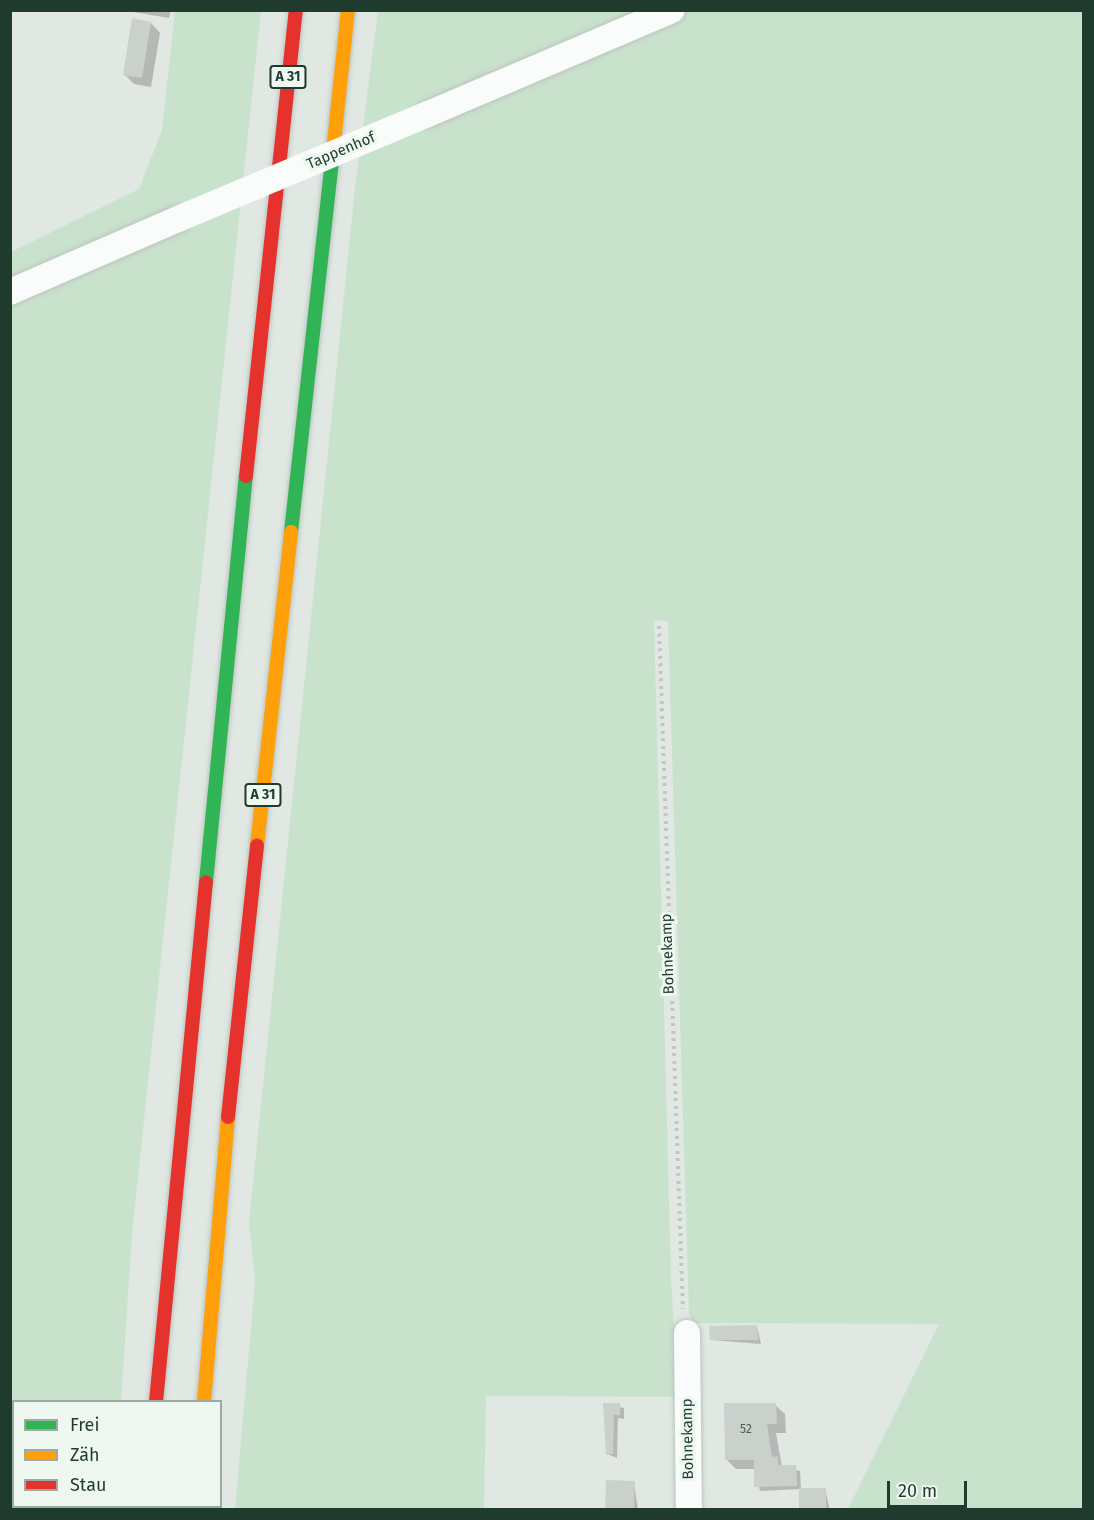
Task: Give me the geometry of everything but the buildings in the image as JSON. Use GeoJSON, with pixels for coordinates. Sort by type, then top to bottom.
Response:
{"type":"FeatureCollection","features":[{"type":"Feature","properties":{"kind":"highway","name":"A 31"},"geometry":{"type":"LineString","coordinates":[[156,1400],[255,367],[296,10]]}},
{"type":"Feature","properties":{"kind":"highway","name":"A 31"},"geometry":{"type":"LineString","coordinates":[[204,1400],[216,1226],[348,10]]}},
{"type":"Feature","properties":{"kind":"street","name":"Tappenhof"},"geometry":{"type":"LineString","coordinates":[[10,292],[672,10]]}},
{"type":"Feature","properties":{"kind":"street","name":"Bohnekamp"},"geometry":{"type":"LineString","coordinates":[[687,1333],[689,1509]]}},
{"type":"Feature","properties":{"kind":"path","name":"Bohnekamp"},"geometry":{"type":"LineString","coordinates":[[659,626],[678,1281]]}},
{"type":"Feature","properties":{"kind":"green space"},"geometry":{"type":"Polygon","coordinates":[[[175,11],[261,11],[132,1234],[121,1400],[12,1400],[12,1508],[114,1509],[11,1510],[11,252],[139,189],[162,130],[175,11]]]}},
{"type":"Feature","properties":{"kind":"green space"},"geometry":{"type":"Polygon","coordinates":[[[378,11],[1083,11],[1083,1509],[848,1509],[939,1324],[694,1323],[689,1315],[668,621],[654,620],[671,1281],[679,1397],[486,1396],[484,1509],[235,1510],[255,1281],[249,1222],[355,188],[378,11]]]}},
{"type":"Feature","properties":{"kind":"traffic: fast"},"geometry":{"type":"LineString","coordinates":[[291,532],[333,152]]}},
{"type":"Feature","properties":{"kind":"traffic: fast"},"geometry":{"type":"LineString","coordinates":[[206,882],[246,476]]}},
{"type":"Feature","properties":{"kind":"traffic: slow"},"geometry":{"type":"LineString","coordinates":[[333,152],[348,10]]}},
{"type":"Feature","properties":{"kind":"traffic: slow"},"geometry":{"type":"LineString","coordinates":[[257,846],[291,532]]}},
{"type":"Feature","properties":{"kind":"traffic: slow"},"geometry":{"type":"LineString","coordinates":[[204,1400],[228,1117]]}},
{"type":"Feature","properties":{"kind":"traffic: jam"},"geometry":{"type":"LineString","coordinates":[[246,476],[296,10]]}},
{"type":"Feature","properties":{"kind":"traffic: jam"},"geometry":{"type":"LineString","coordinates":[[228,1117],[257,846]]}},
{"type":"Feature","properties":{"kind":"traffic: jam"},"geometry":{"type":"LineString","coordinates":[[156,1400],[206,882]]}}]}
